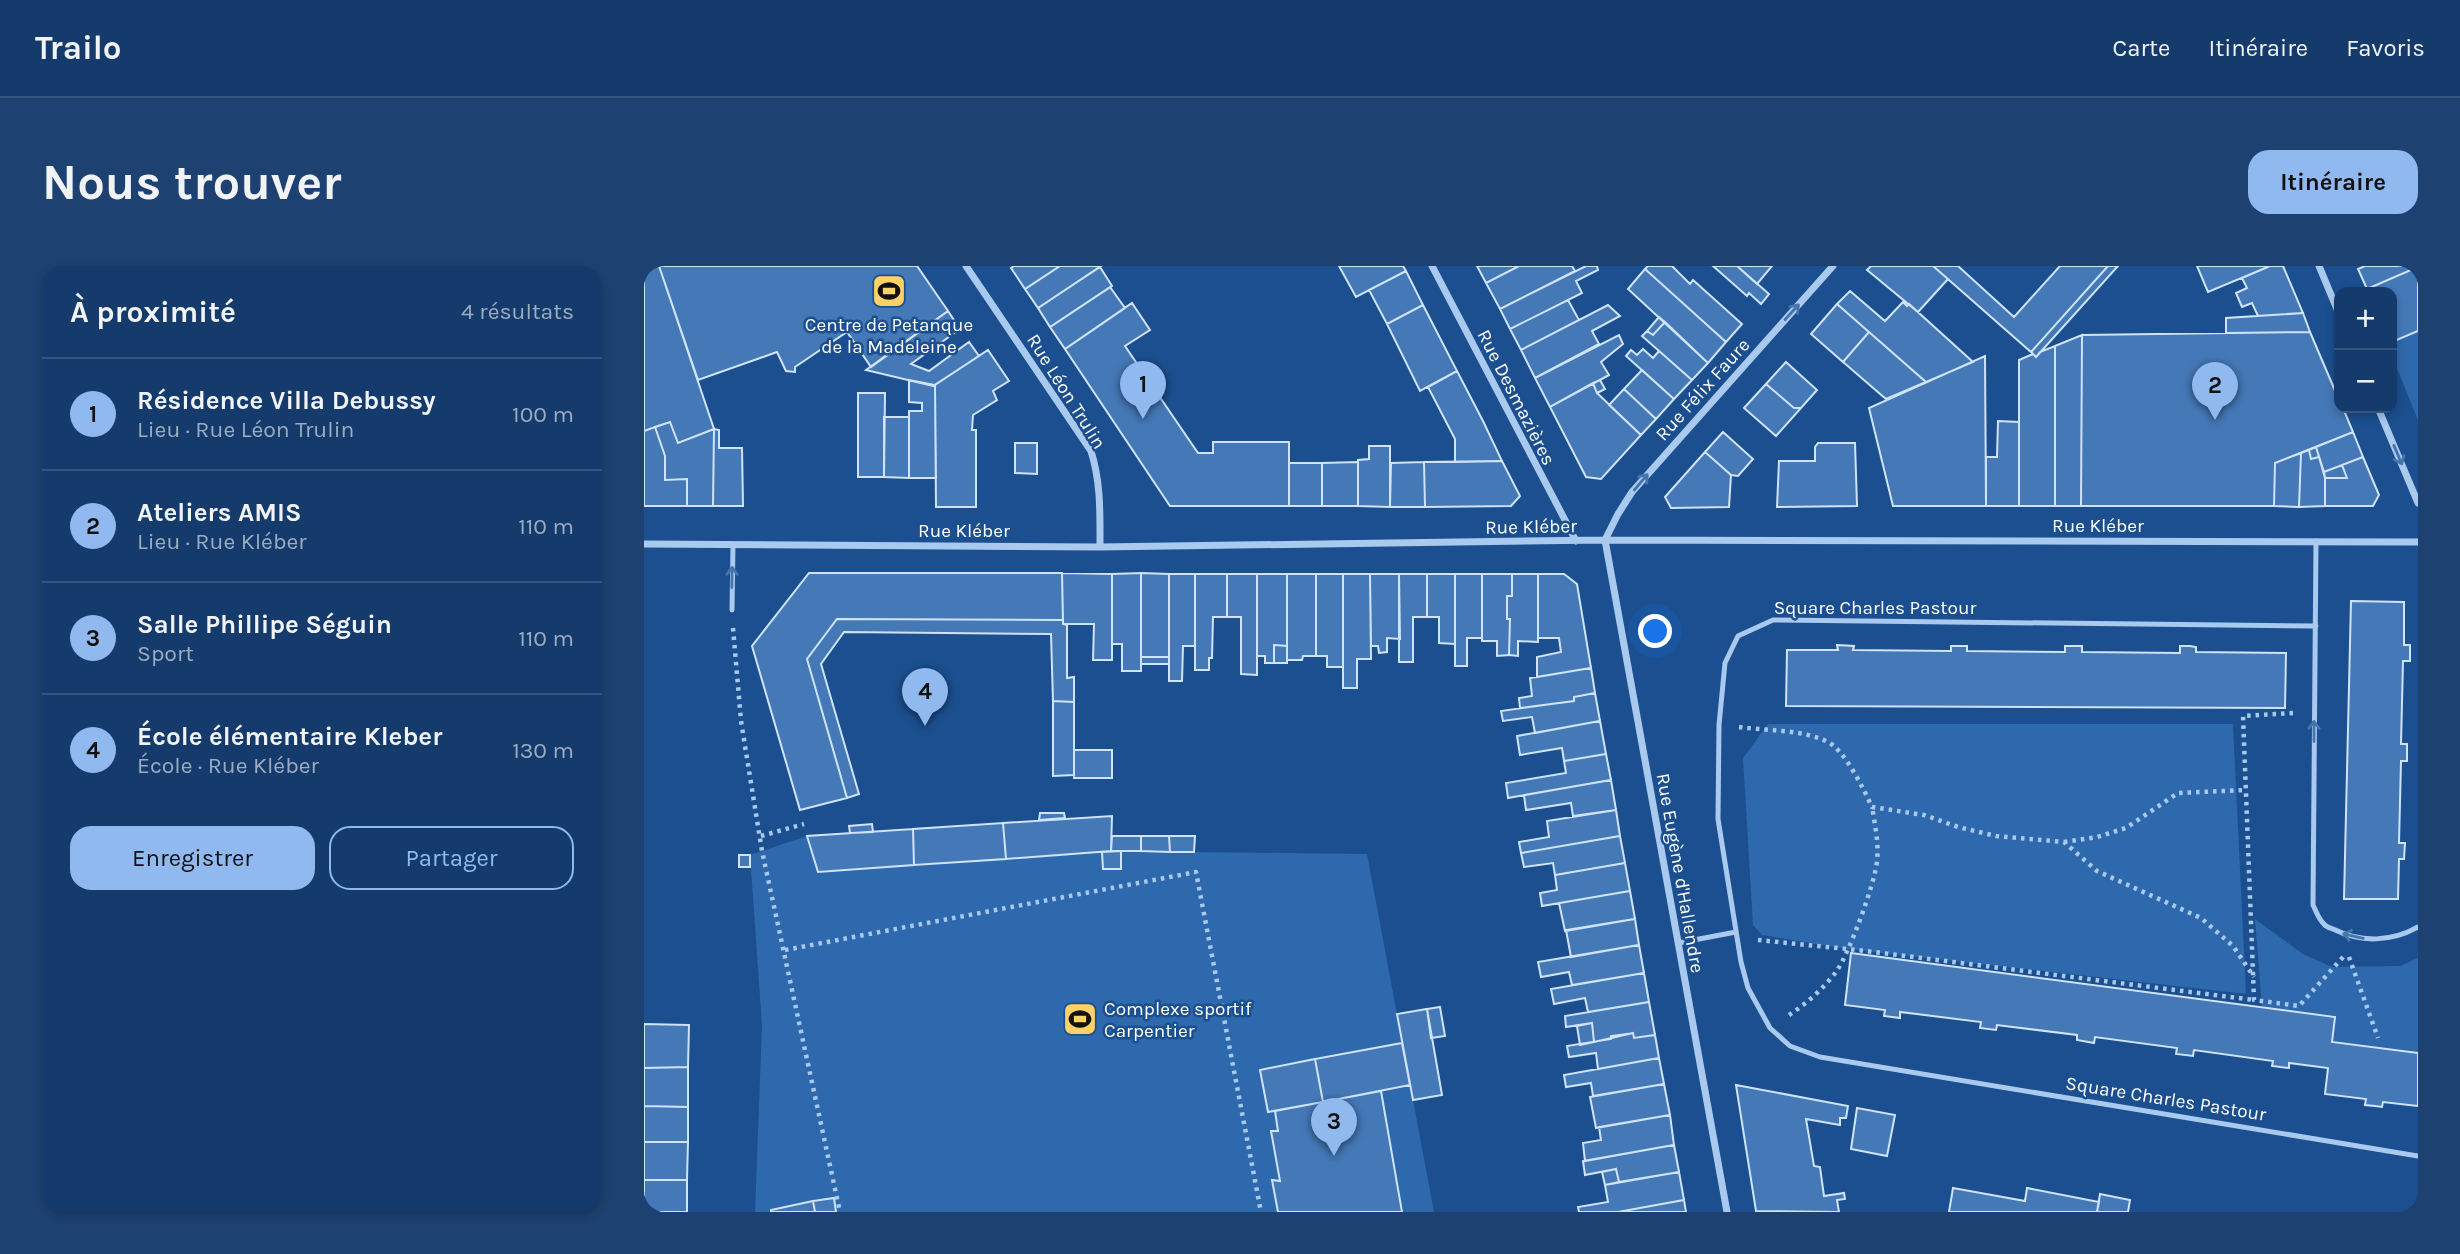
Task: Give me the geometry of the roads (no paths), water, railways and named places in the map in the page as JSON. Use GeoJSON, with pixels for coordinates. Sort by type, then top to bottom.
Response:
{"type":"FeatureCollection","features":[{"type":"Feature","properties":{"kind":"street","name":"Rue Léon Trulin"},"geometry":{"type":"LineString","coordinates":[[966,266],[1091,451],[1098,473],[1101,501],[1100,547]]}},
{"type":"Feature","properties":{"kind":"street","name":"Rue Desmazières"},"geometry":{"type":"LineString","coordinates":[[1432,266],[1576,541]]}},
{"type":"Feature","properties":{"kind":"street","name":"Rue Félix Faure"},"geometry":{"type":"LineString","coordinates":[[1605,540],[1632,492],[1833,266]]}},
{"type":"Feature","properties":{"kind":"street"},"geometry":{"type":"LineString","coordinates":[[2319,266],[2334,302]]}},
{"type":"Feature","properties":{"kind":"street"},"geometry":{"type":"LineString","coordinates":[[2380,413],[2418,503]]}},
{"type":"Feature","properties":{"kind":"street","name":"Rue Kléber"},"geometry":{"type":"LineString","coordinates":[[644,544],[1100,547],[1605,540],[2418,542]]}},
{"type":"Feature","properties":{"kind":"street","name":"Rue Eugène d'Hallendre"},"geometry":{"type":"LineString","coordinates":[[1605,540],[1727,1212]]}},
{"type":"Feature","properties":{"kind":"lane"},"geometry":{"type":"LineString","coordinates":[[2316,541],[2313,905],[2324,925],[2360,938],[2381,939],[2405,934],[2418,926]]}},
{"type":"Feature","properties":{"kind":"lane"},"geometry":{"type":"LineString","coordinates":[[732,610],[733,545]]}},
{"type":"Feature","properties":{"kind":"lane","name":"Square Charles Pastour"},"geometry":{"type":"LineString","coordinates":[[2316,626],[1773,620],[1738,636],[1725,663],[1719,725],[1718,818],[1736,932],[1748,988],[1770,1028],[1790,1046],[1820,1057],[2418,1156]]}},
{"type":"Feature","properties":{"kind":"lane"},"geometry":{"type":"LineString","coordinates":[[1678,943],[1736,932]]}},
{"type":"Feature","properties":{"kind":"place","name":"Centre de Petanque de la Madeleine"},"geometry":{"type":"Point","coordinates":[889,291]}},
{"type":"Feature","properties":{"kind":"place","name":"Résidence Villa Debussy"},"geometry":{"type":"Point","coordinates":[1143,419]}},
{"type":"Feature","properties":{"kind":"place","name":"Ateliers AMIS"},"geometry":{"type":"Point","coordinates":[2215,420]}},
{"type":"Feature","properties":{"kind":"place","name":"École élémentaire Kleber"},"geometry":{"type":"Point","coordinates":[925,726]}},
{"type":"Feature","properties":{"kind":"place","name":"Complexe sportif Carpentier"},"geometry":{"type":"Point","coordinates":[1080,1019]}},
{"type":"Feature","properties":{"kind":"place","name":"Salle Phillipe Séguin"},"geometry":{"type":"Point","coordinates":[1334,1156]}}]}
